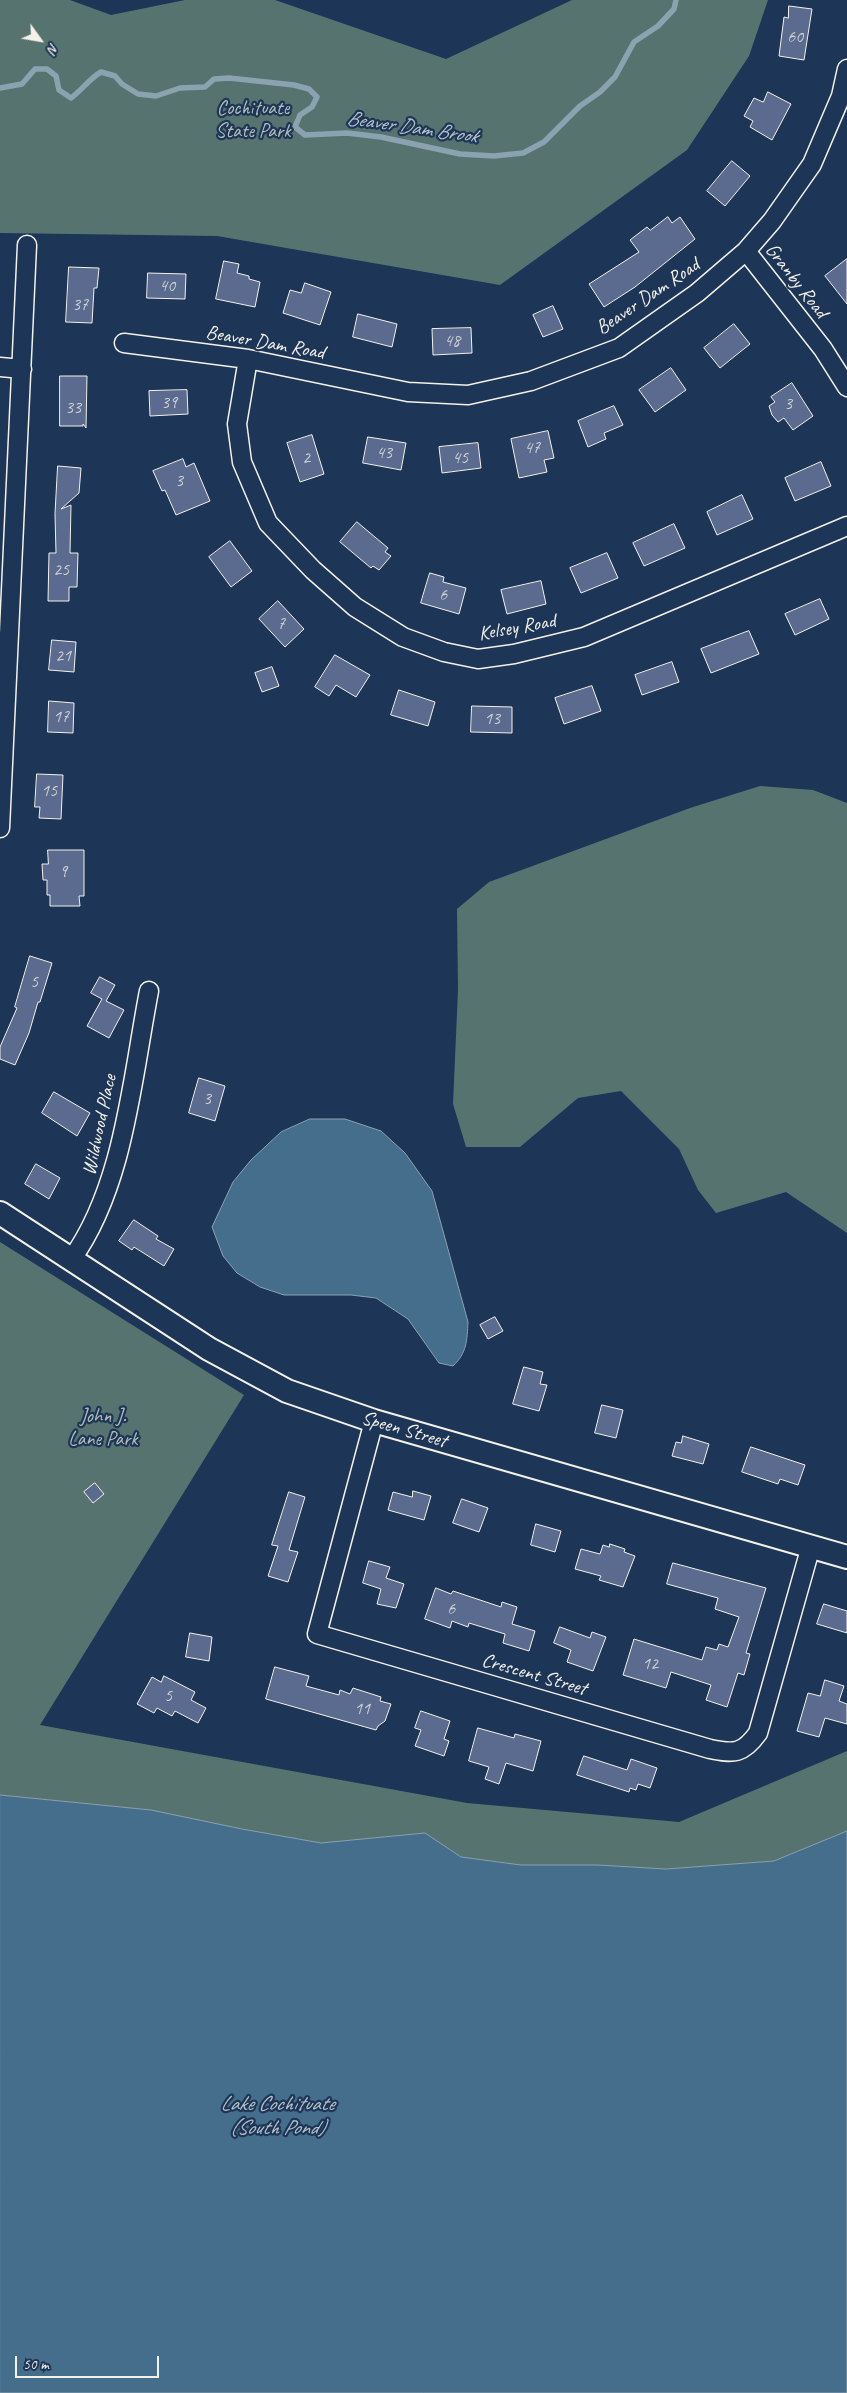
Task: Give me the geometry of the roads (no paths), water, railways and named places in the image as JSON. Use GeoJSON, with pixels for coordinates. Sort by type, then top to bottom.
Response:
{"type":"FeatureCollection","features":[{"type":"Feature","properties":{"kind":"street","name":"Beaver Dam Road"},"geometry":{"type":"LineString","coordinates":[[124,343],[248,359],[408,392],[468,395],[532,381],[620,348],[697,293],[746,251],[772,221],[812,164],[841,96],[847,69]]}},
{"type":"Feature","properties":{"kind":"street"},"geometry":{"type":"LineString","coordinates":[[0,828],[5,596],[22,369],[27,245]]}},
{"type":"Feature","properties":{"kind":"street","name":"Granby Road"},"geometry":{"type":"LineString","coordinates":[[746,251],[823,349],[847,387]]}},
{"type":"Feature","properties":{"kind":"street","name":"Kelsey Road"},"geometry":{"type":"LineString","coordinates":[[248,359],[237,424],[242,462],[268,523],[313,570],[355,607],[403,637],[444,652],[478,659],[514,654],[584,637],[847,526]]}},
{"type":"Feature","properties":{"kind":"street"},"geometry":{"type":"LineString","coordinates":[[0,367],[22,369]]}},
{"type":"Feature","properties":{"kind":"street","name":"Wildwood Place"},"geometry":{"type":"LineString","coordinates":[[71,1260],[92,1227],[112,1174],[149,991]]}},
{"type":"Feature","properties":{"kind":"street","name":"Speen Street"},"geometry":{"type":"LineString","coordinates":[[0,1213],[209,1349],[262,1378],[314,1402],[847,1557]]}},
{"type":"Feature","properties":{"kind":"street","name":"Crescent Street"},"geometry":{"type":"LineString","coordinates":[[374,1421],[317,1634],[710,1749],[736,1752],[746,1748],[758,1733],[811,1546]]}},
{"type":"Feature","properties":{"kind":"water"},"geometry":{"type":"Polygon","coordinates":[[[310,1119],[345,1119],[381,1131],[405,1153],[432,1191],[468,1322],[464,1351],[453,1366],[439,1363],[408,1319],[376,1298],[351,1295],[284,1295],[260,1287],[237,1273],[223,1256],[212,1227],[233,1182],[251,1160],[281,1132],[310,1119]]]}},
{"type":"Feature","properties":{"kind":"water","name":"Lake Cochituate (South Pond)"},"geometry":{"type":"Polygon","coordinates":[[[0,1795],[151,1810],[321,1843],[425,1833],[461,1857],[521,1865],[597,1865],[666,1869],[774,1861],[847,1831],[847,2393],[0,2393],[0,1795]]]}},
{"type":"Feature","properties":{"kind":"waterway","name":"Beaver Dam Brook"},"geometry":{"type":"LineString","coordinates":[[0,88],[22,84],[35,69],[47,69],[56,76],[59,90],[71,98],[101,72],[115,76],[122,84],[138,94],[156,96],[180,88],[205,87],[214,79],[229,78],[294,85],[309,89],[317,97],[312,107],[300,115],[295,127],[305,135],[347,133],[381,137],[460,154],[494,156],[523,153],[544,142],[580,106],[600,92],[615,77],[634,42],[658,26],[674,9],[676,0]]}},
{"type":"Feature","properties":{"kind":"park label","name":"Cochituate State Park"},"geometry":{"type":"Point","coordinates":[253,120]}},
{"type":"Feature","properties":{"kind":"park label","name":"John J. Lane Park"},"geometry":{"type":"Point","coordinates":[103,1428]}}]}
